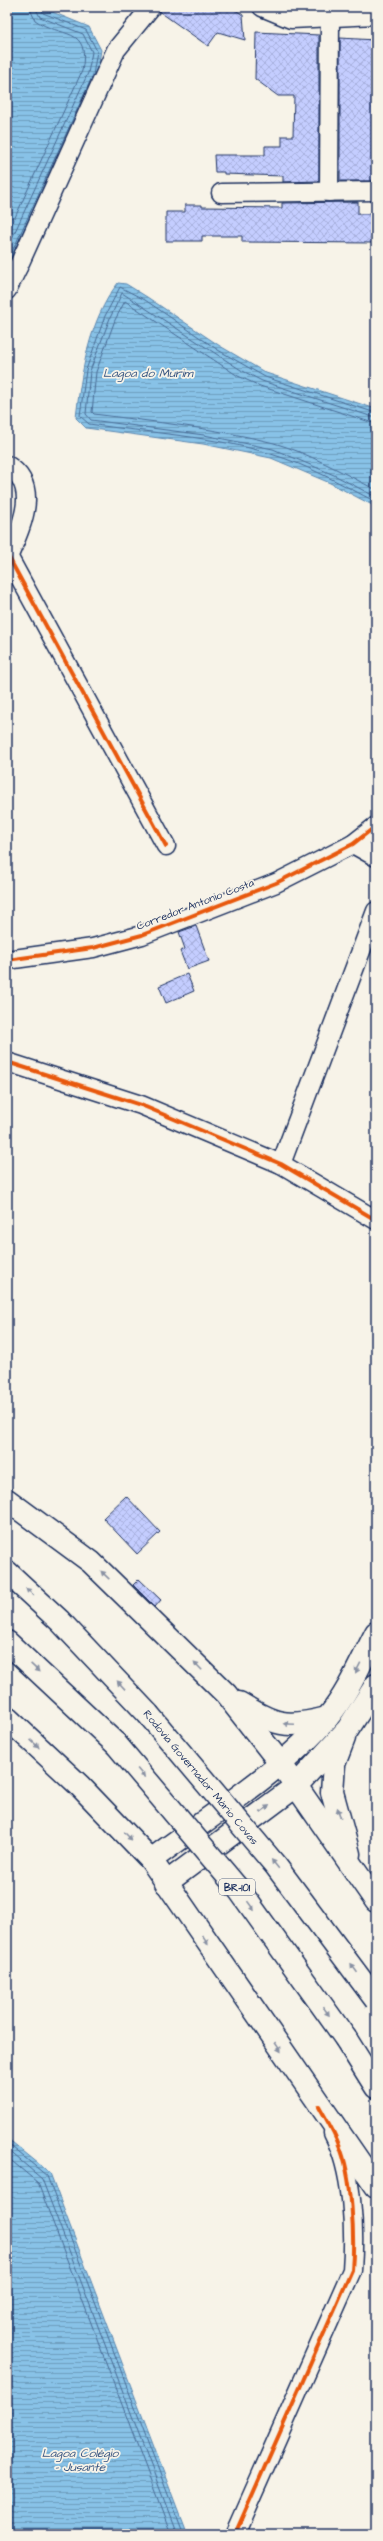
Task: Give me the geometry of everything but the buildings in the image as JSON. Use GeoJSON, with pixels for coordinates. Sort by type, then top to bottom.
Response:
{"type":"FeatureCollection","features":[{"type":"Feature","properties":{"kind":"main road"},"geometry":{"type":"LineString","coordinates":[[7,1500],[91,1562],[226,1694],[281,1764],[376,1901]]}},
{"type":"Feature","properties":{"kind":"main road","name":"Rodovia Governador Mário Covas"},"geometry":{"type":"LineString","coordinates":[[7,1572],[60,1621],[148,1714],[276,1866],[376,2000]]}},
{"type":"Feature","properties":{"kind":"main road"},"geometry":{"type":"LineString","coordinates":[[151,1860],[281,1764],[328,1718],[346,1691],[376,1633]]}},
{"type":"Feature","properties":{"kind":"main road","name":"BR-101"},"geometry":{"type":"LineString","coordinates":[[7,1642],[116,1744],[240,1891],[346,2039],[376,2087]]}},
{"type":"Feature","properties":{"kind":"main road"},"geometry":{"type":"LineString","coordinates":[[166,1883],[296,1786],[348,1729],[376,1685]]}},
{"type":"Feature","properties":{"kind":"main road"},"geometry":{"type":"LineString","coordinates":[[226,1694],[272,1722],[290,1725],[328,1718]]}},
{"type":"Feature","properties":{"kind":"main road"},"geometry":{"type":"LineString","coordinates":[[7,1718],[80,1786],[151,1860],[319,2106],[376,2186]]}},
{"type":"Feature","properties":{"kind":"main road"},"geometry":{"type":"LineString","coordinates":[[348,1729],[334,1764],[332,1792],[345,1835],[351,1865]]}},
{"type":"Feature","properties":{"kind":"street"},"geometry":{"type":"LineString","coordinates":[[7,290],[12,271],[116,50],[151,7]]}},
{"type":"Feature","properties":{"kind":"street"},"geometry":{"type":"LineString","coordinates":[[262,7],[291,19],[376,15]]}},
{"type":"Feature","properties":{"kind":"street"},"geometry":{"type":"LineString","coordinates":[[328,192],[330,16]]}},
{"type":"Feature","properties":{"kind":"street"},"geometry":{"type":"LineString","coordinates":[[220,193],[376,191]]}},
{"type":"Feature","properties":{"kind":"street"},"geometry":{"type":"LineString","coordinates":[[7,465],[12,468],[24,484],[26,512],[8,558],[166,846]]}},
{"type":"Feature","properties":{"kind":"street","name":"Corredor Antonio Costa"},"geometry":{"type":"LineString","coordinates":[[7,960],[93,948],[142,935],[276,883],[353,844],[376,826]]}},
{"type":"Feature","properties":{"kind":"street"},"geometry":{"type":"LineString","coordinates":[[353,844],[376,857]]}},
{"type":"Feature","properties":{"kind":"street"},"geometry":{"type":"LineString","coordinates":[[281,1164],[376,911]]}},
{"type":"Feature","properties":{"kind":"street"},"geometry":{"type":"LineString","coordinates":[[7,1062],[140,1105],[281,1164],[376,1220]]}},
{"type":"Feature","properties":{"kind":"street"},"geometry":{"type":"LineString","coordinates":[[235,2534],[352,2270],[354,2238],[348,2182],[340,2146],[319,2106]]}},
{"type":"Feature","properties":{"kind":"water"},"geometry":{"type":"Polygon","coordinates":[[[7,7],[40,7],[89,27],[101,50],[97,75],[15,255],[7,261],[7,7]]]}},
{"type":"Feature","properties":{"kind":"water","name":"Lagoa do Murim"},"geometry":{"type":"Polygon","coordinates":[[[118,283],[126,284],[220,346],[266,373],[376,409],[376,507],[330,483],[271,458],[203,444],[86,428],[76,418],[84,366],[93,330],[108,298],[118,283]]]}},
{"type":"Feature","properties":{"kind":"water","name":"Lagoa Colégio - Jusante"},"geometry":{"type":"Polygon","coordinates":[[[7,2138],[50,2173],[187,2534],[7,2534],[7,2138]]]}},
{"type":"Feature","properties":{"kind":"cycle path"},"geometry":{"type":"LineString","coordinates":[[8,556],[166,846]]}},
{"type":"Feature","properties":{"kind":"cycle path"},"geometry":{"type":"LineString","coordinates":[[7,960],[93,948],[142,935],[276,883],[353,844],[376,826]]}},
{"type":"Feature","properties":{"kind":"cycle path"},"geometry":{"type":"LineString","coordinates":[[7,1062],[141,1105],[281,1164],[376,1220]]}},
{"type":"Feature","properties":{"kind":"cycle path"},"geometry":{"type":"LineString","coordinates":[[235,2534],[352,2270],[353,2224],[347,2173],[337,2140],[319,2106]]}}]}
